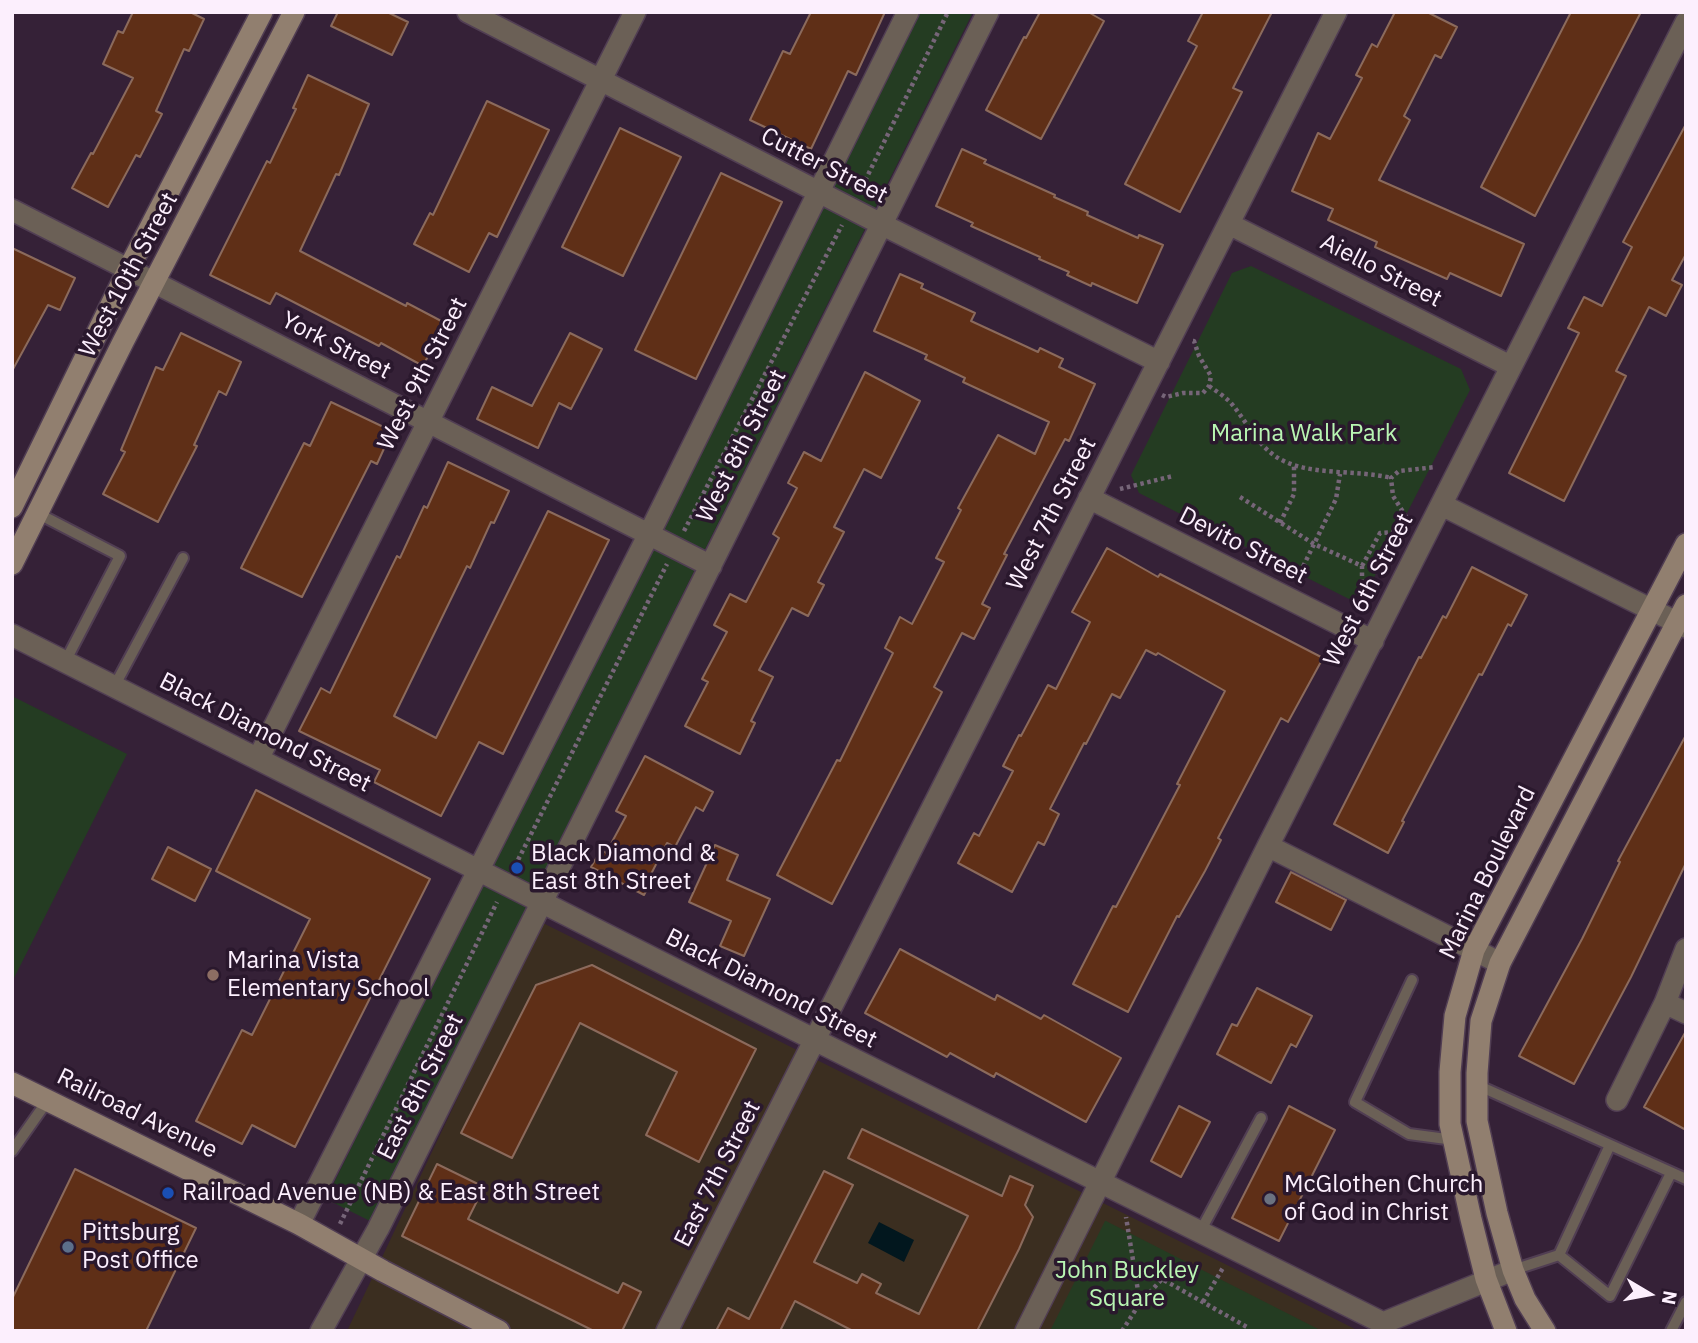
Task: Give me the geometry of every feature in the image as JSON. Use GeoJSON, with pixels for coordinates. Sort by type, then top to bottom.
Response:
{"type":"FeatureCollection","features":[{"type":"Feature","properties":{"kind":"street","name":"West 10th Street"},"geometry":{"type":"LineString","coordinates":[[12,508],[128,270],[262,12]]}},
{"type":"Feature","properties":{"kind":"street","name":"West 10th Street"},"geometry":{"type":"LineString","coordinates":[[12,564],[294,12]]}},
{"type":"Feature","properties":{"kind":"street","name":"Cutter Street"},"geometry":{"type":"LineString","coordinates":[[468,12],[883,225],[1159,362]]}},
{"type":"Feature","properties":{"kind":"street","name":"West 9th Street"},"geometry":{"type":"LineString","coordinates":[[258,759],[635,12]]}},
{"type":"Feature","properties":{"kind":"street","name":"West 8th Street"},"geometry":{"type":"LineString","coordinates":[[478,869],[649,534],[908,12]]}},
{"type":"Feature","properties":{"kind":"street","name":"West 8th Street"},"geometry":{"type":"LineString","coordinates":[[543,903],[988,12]]}},
{"type":"Feature","properties":{"kind":"street","name":"West 7th Street"},"geometry":{"type":"LineString","coordinates":[[815,1040],[1336,12]]}},
{"type":"Feature","properties":{"kind":"street","name":"West 6th Street"},"geometry":{"type":"LineString","coordinates":[[1026,1331],[1373,640],[1419,527],[1442,505],[1686,22]]}},
{"type":"Feature","properties":{"kind":"street","name":"York Street"},"geometry":{"type":"LineString","coordinates":[[12,211],[711,566]]}},
{"type":"Feature","properties":{"kind":"street","name":"Aiello Street"},"geometry":{"type":"LineString","coordinates":[[1229,224],[1510,366]]}},
{"type":"Feature","properties":{"kind":"street","name":"Devito Street"},"geometry":{"type":"LineString","coordinates":[[1089,498],[1373,640]]}},
{"type":"Feature","properties":{"kind":"street"},"geometry":{"type":"LineString","coordinates":[[1442,505],[1652,611],[1683,619]]}},
{"type":"Feature","properties":{"kind":"street","name":"Marina Boulevard"},"geometry":{"type":"LineString","coordinates":[[1506,1331],[1486,1279],[1450,1125],[1450,1072],[1455,1016],[1474,950],[1686,544]]}},
{"type":"Feature","properties":{"kind":"street","name":"Marina Boulevard"},"geometry":{"type":"LineString","coordinates":[[1545,1331],[1525,1299],[1513,1270],[1497,1213],[1477,1121],[1481,1021],[1500,963],[1683,619]]}},
{"type":"Feature","properties":{"kind":"street","name":"Black Diamond Street"},"geometry":{"type":"LineString","coordinates":[[12,635],[1121,1192],[1381,1327],[1486,1279],[1513,1270]]}},
{"type":"Feature","properties":{"kind":"street"},"geometry":{"type":"LineString","coordinates":[[1268,846],[1500,963]]}},
{"type":"Feature","properties":{"kind":"street","name":"East 8th Street"},"geometry":{"type":"LineString","coordinates":[[299,1224],[478,869]]}},
{"type":"Feature","properties":{"kind":"street","name":"East 8th Street"},"geometry":{"type":"LineString","coordinates":[[321,1331],[379,1229],[543,903]]}},
{"type":"Feature","properties":{"kind":"street"},"geometry":{"type":"LineString","coordinates":[[1617,1100],[1665,1003],[1686,948]]}},
{"type":"Feature","properties":{"kind":"street"},"geometry":{"type":"LineString","coordinates":[[1665,1003],[1686,1013]]}},
{"type":"Feature","properties":{"kind":"street","name":"East 7th Street"},"geometry":{"type":"LineString","coordinates":[[667,1331],[815,1040]]}},
{"type":"Feature","properties":{"kind":"street","name":"Railroad Avenue"},"geometry":{"type":"LineString","coordinates":[[12,1083],[299,1224],[499,1331]]}},
{"type":"Feature","properties":{"kind":"lane"},"geometry":{"type":"LineString","coordinates":[[37,513],[120,556],[65,662]]}},
{"type":"Feature","properties":{"kind":"lane"},"geometry":{"type":"LineString","coordinates":[[114,687],[183,558]]}},
{"type":"Feature","properties":{"kind":"lane"},"geometry":{"type":"LineString","coordinates":[[1412,980],[1355,1102],[1409,1134],[1454,1140]]}},
{"type":"Feature","properties":{"kind":"lane"},"geometry":{"type":"LineString","coordinates":[[1477,1085],[1686,1179]]}},
{"type":"Feature","properties":{"kind":"lane"},"geometry":{"type":"LineString","coordinates":[[12,1151],[48,1100]]}},
{"type":"Feature","properties":{"kind":"lane"},"geometry":{"type":"LineString","coordinates":[[1200,1233],[1261,1118]]}},
{"type":"Feature","properties":{"kind":"lane"},"geometry":{"type":"LineString","coordinates":[[1513,1270],[1559,1255],[1610,1145]]}},
{"type":"Feature","properties":{"kind":"lane"},"geometry":{"type":"LineString","coordinates":[[1559,1255],[1610,1296],[1671,1172]]}},
{"type":"Feature","properties":{"kind":"lane"},"geometry":{"type":"LineString","coordinates":[[1671,1331],[1686,1302]]}},
{"type":"Feature","properties":{"kind":"path"},"geometry":{"type":"LineString","coordinates":[[332,1241],[506,884],[948,12]]}},
{"type":"Feature","properties":{"kind":"path"},"geometry":{"type":"LineString","coordinates":[[1146,386],[1166,397],[1202,393],[1209,386],[1211,376],[1194,341],[1172,335]]}},
{"type":"Feature","properties":{"kind":"path"},"geometry":{"type":"LineString","coordinates":[[1209,386],[1229,400],[1260,444],[1278,458],[1340,474],[1372,473],[1391,478]]}},
{"type":"Feature","properties":{"kind":"path"},"geometry":{"type":"LineString","coordinates":[[1280,523],[1294,494],[1294,464]]}},
{"type":"Feature","properties":{"kind":"path"},"geometry":{"type":"LineString","coordinates":[[1391,478],[1399,471],[1435,466],[1455,479]]}},
{"type":"Feature","properties":{"kind":"path"},"geometry":{"type":"LineString","coordinates":[[1288,597],[1336,499],[1340,474]]}},
{"type":"Feature","properties":{"kind":"path"},"geometry":{"type":"LineString","coordinates":[[1089,498],[1145,481],[1173,476]]}},
{"type":"Feature","properties":{"kind":"path"},"geometry":{"type":"LineString","coordinates":[[1391,478],[1393,496],[1419,527]]}},
{"type":"Feature","properties":{"kind":"path"},"geometry":{"type":"LineString","coordinates":[[1240,497],[1314,544],[1362,566]]}},
{"type":"Feature","properties":{"kind":"path"},"geometry":{"type":"LineString","coordinates":[[1373,640],[1362,603],[1362,566],[1380,533],[1419,527]]}},
{"type":"Feature","properties":{"kind":"path"},"geometry":{"type":"LineString","coordinates":[[1121,1192],[1140,1303]]}},
{"type":"Feature","properties":{"kind":"path"},"geometry":{"type":"LineString","coordinates":[[1203,1302],[1233,1250]]}},
{"type":"Feature","properties":{"kind":"path"},"geometry":{"type":"LineString","coordinates":[[1122,1331],[1140,1303],[1162,1279],[1247,1327],[1246,1331]]}},
{"type":"Feature","properties":{"kind":"shaded area"},"geometry":{"type":"Polygon","coordinates":[[[541,922],[1359,1331],[347,1331],[541,922]]]}},
{"type":"Feature","properties":{"kind":"green space"},"geometry":{"type":"Polygon","coordinates":[[[909,12],[973,12],[370,1221],[326,1199],[909,12]]]}},
{"type":"Feature","properties":{"kind":"green space","name":"Marina Walk Park"},"geometry":{"type":"Polygon","coordinates":[[[1251,266],[1461,369],[1470,390],[1366,593],[1349,599],[1139,493],[1131,475],[1232,273],[1251,266]]]}},
{"type":"Feature","properties":{"kind":"green space"},"geometry":{"type":"Polygon","coordinates":[[[12,696],[127,754],[12,982],[12,696]]]}},
{"type":"Feature","properties":{"kind":"green space","name":"John Buckley Square"},"geometry":{"type":"Polygon","coordinates":[[[1106,1221],[1322,1331],[1050,1331],[1106,1221]]]}},
{"type":"Feature","properties":{"kind":"water"},"geometry":{"type":"Polygon","coordinates":[[[879,1222],[914,1240],[904,1262],[868,1243],[879,1222]]]}},
{"type":"Feature","properties":{"kind":"building"},"geometry":{"type":"Polygon","coordinates":[[[133,12],[190,12],[204,19],[189,51],[184,49],[156,111],[162,114],[140,157],[136,155],[108,207],[72,188],[133,78],[103,64],[118,31],[123,33],[133,12]]]}},
{"type":"Feature","properties":{"kind":"building"},"geometry":{"type":"Polygon","coordinates":[[[338,12],[387,12],[408,22],[392,55],[331,26],[338,12]]]}},
{"type":"Feature","properties":{"kind":"building"},"geometry":{"type":"Polygon","coordinates":[[[811,12],[885,12],[856,75],[848,71],[811,149],[750,120],[783,51],[790,54],[811,12]]]}},
{"type":"Feature","properties":{"kind":"building"},"geometry":{"type":"Polygon","coordinates":[[[1040,12],[1088,12],[1104,21],[1041,139],[986,110],[1040,12]]]}},
{"type":"Feature","properties":{"kind":"building"},"geometry":{"type":"Polygon","coordinates":[[[1203,12],[1272,12],[1233,88],[1242,92],[1180,212],[1125,184],[1197,46],[1188,41],[1203,12]]]}},
{"type":"Feature","properties":{"kind":"building"},"geometry":{"type":"Polygon","coordinates":[[[1395,12],[1427,12],[1457,27],[1441,58],[1435,55],[1404,116],[1410,120],[1379,180],[1524,244],[1501,296],[1450,273],[1447,279],[1375,247],[1377,242],[1328,220],[1333,209],[1292,191],[1318,133],[1330,139],[1362,78],[1356,75],[1372,44],[1377,47],[1395,12]]]}},
{"type":"Feature","properties":{"kind":"building"},"geometry":{"type":"Polygon","coordinates":[[[1571,12],[1641,12],[1535,216],[1481,187],[1571,12]]]}},
{"type":"Feature","properties":{"kind":"building"},"geometry":{"type":"Polygon","coordinates":[[[308,75],[369,104],[339,175],[336,174],[300,251],[406,306],[407,303],[445,323],[423,366],[276,293],[270,304],[210,275],[267,161],[270,163],[296,109],[293,108],[308,75]]]}},
{"type":"Feature","properties":{"kind":"building"},"geometry":{"type":"Polygon","coordinates":[[[487,101],[549,130],[497,237],[489,233],[469,272],[414,244],[430,213],[433,215],[487,101]]]}},
{"type":"Feature","properties":{"kind":"building"},"geometry":{"type":"Polygon","coordinates":[[[1686,124],[1686,254],[1672,280],[1682,285],[1666,316],[1649,307],[1616,371],[1626,376],[1564,501],[1509,473],[1579,333],[1568,328],[1584,297],[1602,306],[1632,247],[1623,242],[1686,124]]]}},
{"type":"Feature","properties":{"kind":"building"},"geometry":{"type":"Polygon","coordinates":[[[620,128],[681,157],[623,276],[562,247],[620,128]]]}},
{"type":"Feature","properties":{"kind":"building"},"geometry":{"type":"Polygon","coordinates":[[[962,149],[986,160],[984,163],[1088,212],[1087,215],[1138,238],[1139,235],[1163,245],[1137,303],[1067,275],[1069,272],[971,226],[973,223],[936,206],[962,149]]]}},
{"type":"Feature","properties":{"kind":"building"},"geometry":{"type":"Polygon","coordinates":[[[721,173],[782,202],[696,379],[635,350],[721,173]]]}},
{"type":"Feature","properties":{"kind":"building"},"geometry":{"type":"Polygon","coordinates":[[[12,248],[75,278],[60,310],[48,305],[12,371],[12,248]]]}},
{"type":"Feature","properties":{"kind":"building"},"geometry":{"type":"Polygon","coordinates":[[[900,274],[923,284],[921,288],[975,313],[971,321],[1038,352],[1040,348],[1063,359],[1059,367],[1095,384],[1069,441],[1065,439],[1004,554],[1007,555],[982,604],[990,608],[974,639],[962,633],[934,687],[942,692],[832,904],[777,875],[837,760],[840,761],[893,653],[885,648],[900,617],[912,624],[944,562],[936,558],[961,510],[958,508],[998,435],[1035,454],[1049,422],[963,382],[965,378],[925,359],[927,355],[874,331],[900,274]]]}},
{"type":"Feature","properties":{"kind":"building"},"geometry":{"type":"Polygon","coordinates":[[[181,333],[241,362],[226,395],[219,391],[194,445],[197,446],[158,522],[103,494],[125,452],[121,450],[156,367],[163,370],[181,333]]]}},
{"type":"Feature","properties":{"kind":"building"},"geometry":{"type":"Polygon","coordinates":[[[570,333],[602,349],[571,409],[559,403],[538,448],[477,419],[492,387],[532,406],[570,333]]]}},
{"type":"Feature","properties":{"kind":"building"},"geometry":{"type":"Polygon","coordinates":[[[865,372],[920,401],[881,478],[864,469],[834,527],[844,532],[818,582],[824,585],[808,616],[792,608],[759,670],[773,677],[751,721],[755,723],[740,754],[685,726],[708,682],[702,679],[727,632],[714,625],[730,594],[746,602],[779,538],[773,534],[797,488],[788,483],[804,452],[821,461],[865,372]]]}},
{"type":"Feature","properties":{"kind":"building"},"geometry":{"type":"Polygon","coordinates":[[[331,402],[392,431],[377,464],[371,461],[302,597],[241,568],[304,443],[310,446],[331,402]]]}},
{"type":"Feature","properties":{"kind":"building"},"geometry":{"type":"Polygon","coordinates":[[[448,462],[509,491],[470,568],[467,566],[394,716],[436,738],[548,511],[609,540],[503,754],[479,742],[441,816],[374,782],[380,770],[299,731],[321,688],[330,693],[397,556],[400,558],[448,462]]]}},
{"type":"Feature","properties":{"kind":"building"},"geometry":{"type":"Polygon","coordinates":[[[1107,548],[1158,577],[1160,574],[1323,658],[1288,722],[1281,718],[1218,838],[1221,840],[1205,871],[1179,917],[1177,916],[1128,1012],[1073,984],[1180,785],[1177,784],[1225,691],[1158,653],[1156,655],[1146,650],[1120,698],[1112,694],[1086,744],[1084,743],[1050,809],[1059,814],[1044,845],[1038,842],[1012,892],[958,863],[974,833],[979,836],[1013,771],[1003,766],[1019,735],[1021,736],[1048,685],[1056,689],[1090,622],[1072,612],[1107,548]]]}},
{"type":"Feature","properties":{"kind":"building"},"geometry":{"type":"Polygon","coordinates":[[[1472,567],[1527,595],[1511,626],[1508,624],[1482,675],[1479,674],[1388,853],[1334,824],[1419,657],[1421,658],[1443,616],[1446,618],[1472,567]]]}},
{"type":"Feature","properties":{"kind":"building"},"geometry":{"type":"Polygon","coordinates":[[[1686,735],[1686,863],[1631,977],[1574,1084],[1519,1056],[1582,939],[1620,862],[1618,861],[1686,735]]]}},
{"type":"Feature","properties":{"kind":"building"},"geometry":{"type":"Polygon","coordinates":[[[645,756],[713,792],[703,811],[696,807],[675,847],[667,843],[649,878],[652,880],[644,895],[591,867],[601,850],[606,853],[626,816],[616,811],[645,756]]]}},
{"type":"Feature","properties":{"kind":"building"},"geometry":{"type":"Polygon","coordinates":[[[256,790],[430,879],[295,1147],[252,1125],[242,1144],[196,1121],[242,1030],[252,1035],[310,919],[216,871],[256,790]]]}},
{"type":"Feature","properties":{"kind":"building"},"geometry":{"type":"Polygon","coordinates":[[[715,845],[738,855],[727,880],[770,899],[744,956],[720,946],[731,921],[689,902],[715,845]]]}},
{"type":"Feature","properties":{"kind":"building"},"geometry":{"type":"Polygon","coordinates":[[[168,847],[211,869],[195,901],[152,879],[168,847]]]}},
{"type":"Feature","properties":{"kind":"building"},"geometry":{"type":"Polygon","coordinates":[[[1291,872],[1346,900],[1331,930],[1276,902],[1291,872]]]}},
{"type":"Feature","properties":{"kind":"building"},"geometry":{"type":"Polygon","coordinates":[[[900,949],[995,1000],[997,995],[1041,1019],[1044,1015],[1121,1058],[1086,1122],[996,1073],[994,1077],[950,1053],[947,1057],[865,1013],[900,949]]]}},
{"type":"Feature","properties":{"kind":"building"},"geometry":{"type":"Polygon","coordinates":[[[592,965],[756,1049],[699,1162],[646,1135],[677,1072],[580,1023],[512,1158],[461,1133],[536,985],[592,965]]]}},
{"type":"Feature","properties":{"kind":"building"},"geometry":{"type":"Polygon","coordinates":[[[1257,988],[1312,1016],[1296,1047],[1291,1044],[1271,1083],[1217,1054],[1232,1024],[1237,1026],[1257,988]]]}},
{"type":"Feature","properties":{"kind":"building"},"geometry":{"type":"Polygon","coordinates":[[[1686,1031],[1686,1130],[1644,1107],[1686,1031]]]}},
{"type":"Feature","properties":{"kind":"building"},"geometry":{"type":"Polygon","coordinates":[[[1179,1106],[1210,1122],[1181,1177],[1151,1161],[1179,1106]]]}},
{"type":"Feature","properties":{"kind":"building"},"geometry":{"type":"Polygon","coordinates":[[[1289,1106],[1335,1130],[1279,1241],[1232,1218],[1289,1106]]]}},
{"type":"Feature","properties":{"kind":"building"},"geometry":{"type":"Polygon","coordinates":[[[862,1129],[1002,1196],[1010,1176],[1033,1186],[1025,1205],[1033,1217],[977,1331],[853,1331],[795,1301],[780,1331],[716,1331],[728,1308],[749,1319],[824,1171],[853,1185],[814,1262],[857,1283],[862,1274],[881,1284],[876,1293],[919,1314],[968,1216],[848,1158],[862,1129]]]}},
{"type":"Feature","properties":{"kind":"building"},"geometry":{"type":"Polygon","coordinates":[[[437,1164],[484,1187],[468,1219],[618,1293],[623,1283],[641,1292],[622,1331],[594,1331],[402,1236],[437,1164]]]}},
{"type":"Feature","properties":{"kind":"building"},"geometry":{"type":"Polygon","coordinates":[[[75,1169],[196,1228],[146,1331],[12,1331],[12,1299],[75,1169]]]}},
{"type":"Feature","properties":{"kind":"place","name":"Black Diamond & East 8th Street"},"geometry":{"type":"Point","coordinates":[517,868]}},
{"type":"Feature","properties":{"kind":"place","name":"Marina Vista Elementary School"},"geometry":{"type":"Point","coordinates":[213,975]}},
{"type":"Feature","properties":{"kind":"place","name":"Railroad Avenue (NB) & East 8th Street"},"geometry":{"type":"Point","coordinates":[168,1193]}},
{"type":"Feature","properties":{"kind":"place","name":"McGlothen Church of God in Christ"},"geometry":{"type":"Point","coordinates":[1270,1199]}},
{"type":"Feature","properties":{"kind":"place","name":"Pittsburg Post Office"},"geometry":{"type":"Point","coordinates":[68,1247]}}]}
